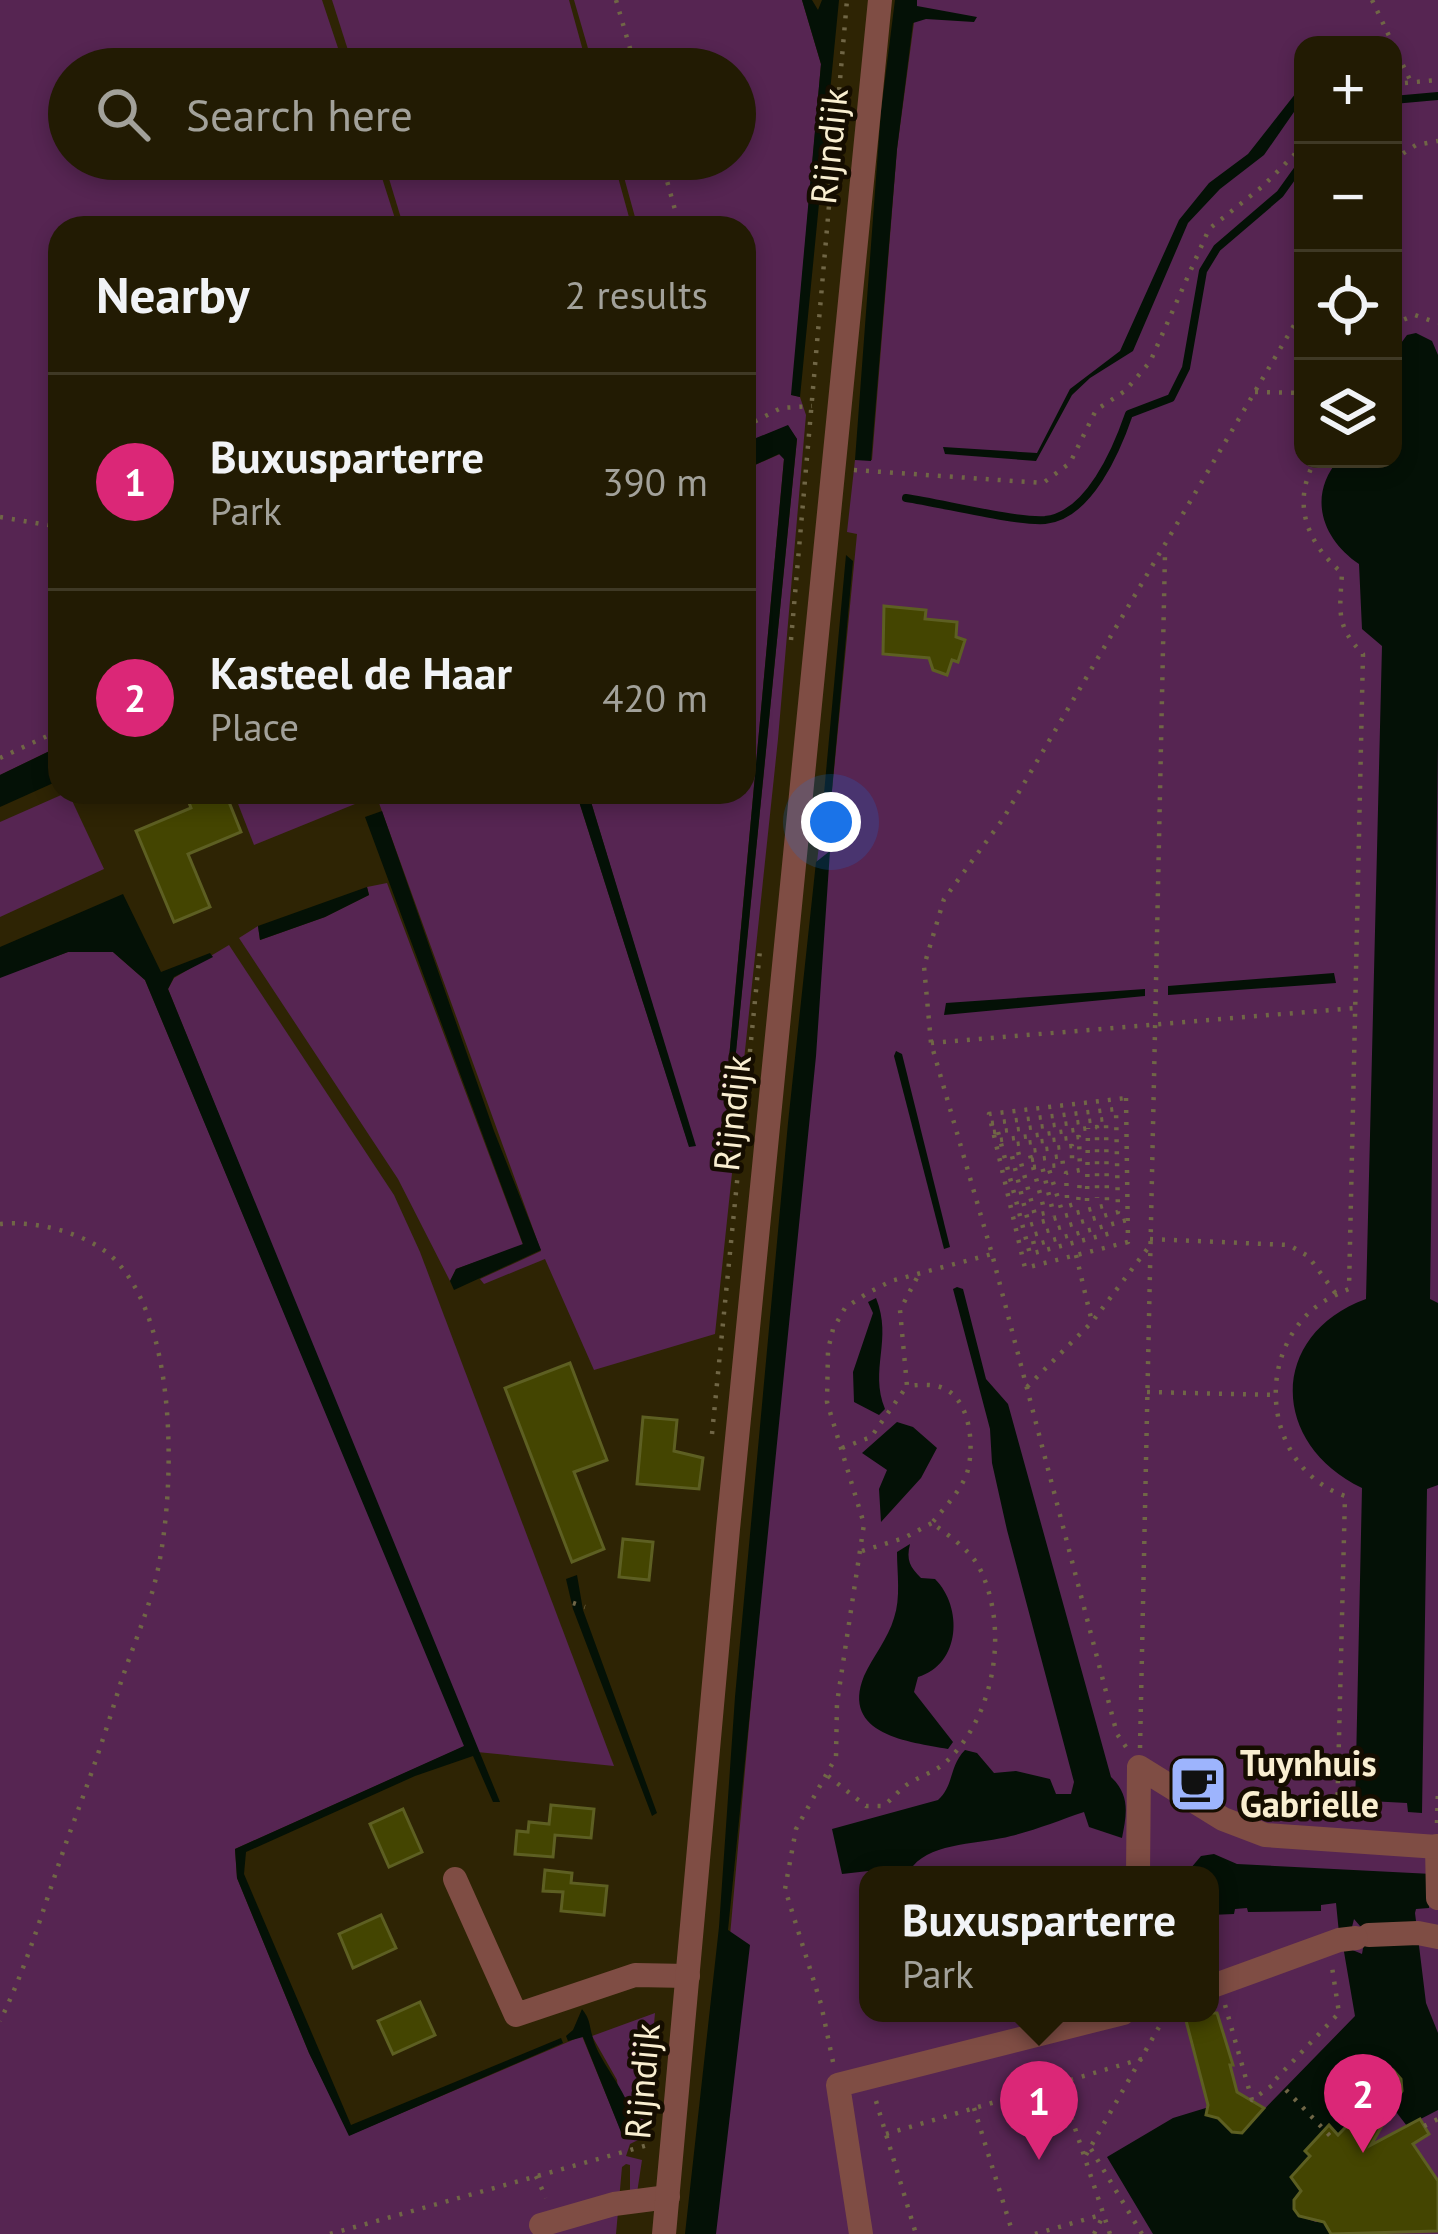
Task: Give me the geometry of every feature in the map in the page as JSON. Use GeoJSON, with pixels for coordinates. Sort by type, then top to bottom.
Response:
{"type":"FeatureCollection","features":[{"type":"Feature","properties":{"kind":"street","name":"Rijndijk"},"geometry":{"type":"LineString","coordinates":[[664,2234],[743,1370],[880,0]]}},
{"type":"Feature","properties":{"kind":"street"},"geometry":{"type":"LineString","coordinates":[[1139,1767],[1218,1817],[1265,1834],[1437,1854],[1438,1898]]}},
{"type":"Feature","properties":{"kind":"street"},"geometry":{"type":"LineString","coordinates":[[1138,1866],[1139,1767]]}},
{"type":"Feature","properties":{"kind":"street"},"geometry":{"type":"LineString","coordinates":[[455,1880],[516,2015],[635,1975],[688,1976]]}},
{"type":"Feature","properties":{"kind":"street"},"geometry":{"type":"LineString","coordinates":[[1219,1983],[1348,1939],[1431,1935],[1438,1913]]}},
{"type":"Feature","properties":{"kind":"street"},"geometry":{"type":"LineString","coordinates":[[862,2234],[838,2085],[1089,2022]]}},
{"type":"Feature","properties":{"kind":"street"},"geometry":{"type":"LineString","coordinates":[[541,2224],[614,2204],[668,2197]]}},
{"type":"Feature","properties":{"kind":"path"},"geometry":{"type":"LineString","coordinates":[[616,0],[630,48]]}},
{"type":"Feature","properties":{"kind":"path","name":"Rijndijk"},"geometry":{"type":"LineString","coordinates":[[807,466],[848,0]]}},
{"type":"Feature","properties":{"kind":"path"},"geometry":{"type":"LineString","coordinates":[[1372,0],[1410,80]]}},
{"type":"Feature","properties":{"kind":"path"},"geometry":{"type":"LineString","coordinates":[[1402,82],[1438,80]]}},
{"type":"Feature","properties":{"kind":"path"},"geometry":{"type":"LineString","coordinates":[[1402,154],[1416,145],[1438,141]]}},
{"type":"Feature","properties":{"kind":"path"},"geometry":{"type":"LineString","coordinates":[[867,471],[1042,483],[1070,464],[1096,410],[1125,391],[1150,362],[1208,230],[1263,186],[1300,144]]}},
{"type":"Feature","properties":{"kind":"path"},"geometry":{"type":"LineString","coordinates":[[667,180],[677,216]]}},
{"type":"Feature","properties":{"kind":"path"},"geometry":{"type":"LineString","coordinates":[[1402,320],[1415,315],[1438,323]]}},
{"type":"Feature","properties":{"kind":"path"},"geometry":{"type":"LineString","coordinates":[[1139,1767],[1117,1734],[992,1254],[931,1043],[924,967],[944,898],[1003,819],[1294,326]]}},
{"type":"Feature","properties":{"kind":"path"},"geometry":{"type":"LineString","coordinates":[[1256,392],[1294,393]]}},
{"type":"Feature","properties":{"kind":"path"},"geometry":{"type":"LineString","coordinates":[[756,421],[781,408],[812,406]]}},
{"type":"Feature","properties":{"kind":"path"},"geometry":{"type":"LineString","coordinates":[[1313,468],[1304,492],[1305,525],[1327,560],[1342,573],[1341,625],[1363,654],[1349,1288],[1300,1321],[1283,1354],[1276,1395],[1282,1436],[1296,1461],[1329,1491],[1345,1496],[1337,1825]]}},
{"type":"Feature","properties":{"kind":"path"},"geometry":{"type":"LineString","coordinates":[[0,517],[48,525]]}},
{"type":"Feature","properties":{"kind":"path"},"geometry":{"type":"LineString","coordinates":[[1139,1767],[1165,548]]}},
{"type":"Feature","properties":{"kind":"path"},"geometry":{"type":"LineString","coordinates":[[0,758],[48,736]]}},
{"type":"Feature","properties":{"kind":"path"},"geometry":{"type":"LineString","coordinates":[[931,1043],[1355,1008]]}},
{"type":"Feature","properties":{"kind":"path"},"geometry":{"type":"LineString","coordinates":[[997,1134],[1025,1268],[1128,1242],[1126,1098],[989,1114],[997,1134],[1030,1254],[1115,1232]]}},
{"type":"Feature","properties":{"kind":"path"},"geometry":{"type":"LineString","coordinates":[[991,1123],[1116,1109],[1118,1212],[1032,1235],[1034,1245],[1127,1220]]}},
{"type":"Feature","properties":{"kind":"path"},"geometry":{"type":"LineString","coordinates":[[997,1134],[1106,1119],[1107,1204],[1029,1225],[1010,1148]]}},
{"type":"Feature","properties":{"kind":"path"},"geometry":{"type":"LineString","coordinates":[[997,1134],[1097,1127],[1096,1198]]}},
{"type":"Feature","properties":{"kind":"path"},"geometry":{"type":"LineString","coordinates":[[1087,1201],[1088,1128]]}},
{"type":"Feature","properties":{"kind":"path"},"geometry":{"type":"LineString","coordinates":[[1067,1198],[1066,1173],[1080,1170],[1079,1137],[1016,1144],[1035,1215],[1045,1213],[1029,1151],[1072,1145],[1072,1163]]}},
{"type":"Feature","properties":{"kind":"path"},"geometry":{"type":"LineString","coordinates":[[1032,1164],[1062,1156],[1063,1165],[1048,1166],[1060,1208],[1078,1203],[1080,1180]]}},
{"type":"Feature","properties":{"kind":"path"},"geometry":{"type":"LineString","coordinates":[[1032,1164],[1042,1166],[1054,1218]]}},
{"type":"Feature","properties":{"kind":"path"},"geometry":{"type":"LineString","coordinates":[[0,1224],[45,1227],[83,1239],[116,1260],[137,1289],[159,1363],[168,1472],[153,1593],[31,1949],[0,2021]]}},
{"type":"Feature","properties":{"kind":"path"},"geometry":{"type":"LineString","coordinates":[[1150,1240],[1288,1245],[1308,1256],[1336,1294]]}},
{"type":"Feature","properties":{"kind":"path"},"geometry":{"type":"LineString","coordinates":[[1027,1387],[1092,1322],[1148,1248]]}},
{"type":"Feature","properties":{"kind":"path"},"geometry":{"type":"LineString","coordinates":[[838,2085],[820,2004],[785,1889],[796,1829],[836,1757],[837,1703],[862,1551],[864,1524],[827,1402],[825,1375],[833,1329],[845,1308],[866,1294],[920,1272],[992,1254]]}},
{"type":"Feature","properties":{"kind":"path"},"geometry":{"type":"LineString","coordinates":[[1076,1255],[1092,1322]]}},
{"type":"Feature","properties":{"kind":"path"},"geometry":{"type":"LineString","coordinates":[[842,1448],[871,1437],[907,1386],[900,1310],[920,1272]]}},
{"type":"Feature","properties":{"kind":"path"},"geometry":{"type":"LineString","coordinates":[[862,1551],[886,1546],[932,1523],[958,1491],[968,1469],[969,1429],[955,1396],[944,1388],[907,1386]]}},
{"type":"Feature","properties":{"kind":"path"},"geometry":{"type":"LineString","coordinates":[[1147,1393],[1276,1395]]}},
{"type":"Feature","properties":{"kind":"path"},"geometry":{"type":"LineString","coordinates":[[828,1776],[866,1806],[883,1806],[910,1782],[950,1758],[979,1716],[995,1655],[994,1608],[978,1565],[932,1523]]}},
{"type":"Feature","properties":{"kind":"path"},"geometry":{"type":"LineString","coordinates":[[573,1603],[584,1607]]}},
{"type":"Feature","properties":{"kind":"path"},"geometry":{"type":"LineString","coordinates":[[1437,1854],[1438,1787]]}},
{"type":"Feature","properties":{"kind":"path"},"geometry":{"type":"LineString","coordinates":[[1219,2000],[1252,2100],[1339,2013],[1348,1939]]}},
{"type":"Feature","properties":{"kind":"path"},"geometry":{"type":"LineString","coordinates":[[1088,2152],[1162,2022]]}},
{"type":"Feature","properties":{"kind":"path"},"geometry":{"type":"LineString","coordinates":[[886,2134],[1144,2058]]}},
{"type":"Feature","properties":{"kind":"path"},"geometry":{"type":"LineString","coordinates":[[869,2078],[916,2234]]}},
{"type":"Feature","properties":{"kind":"path"},"geometry":{"type":"LineString","coordinates":[[1060,2083],[1088,2152],[1111,2234]]}},
{"type":"Feature","properties":{"kind":"path"},"geometry":{"type":"LineString","coordinates":[[1286,2090],[1334,2140]]}},
{"type":"Feature","properties":{"kind":"path"},"geometry":{"type":"LineString","coordinates":[[974,2108],[1013,2234]]}},
{"type":"Feature","properties":{"kind":"path"},"geometry":{"type":"LineString","coordinates":[[1424,2126],[1438,2119]]}},
{"type":"Feature","properties":{"kind":"path"},"geometry":{"type":"LineString","coordinates":[[330,2234],[648,2145]]}},
{"type":"Feature","properties":{"kind":"path"},"geometry":{"type":"LineString","coordinates":[[1088,2152],[1142,2234]]}},
{"type":"Feature","properties":{"kind":"path"},"geometry":{"type":"LineString","coordinates":[[1035,2234],[1104,2214]]}},
{"type":"Feature","properties":{"kind":"path"},"geometry":{"type":"LineString","coordinates":[[1094,2234],[1104,2214]]}},
{"type":"Feature","properties":{"kind":"shaded area"},"geometry":{"type":"Polygon","coordinates":[[[0,0],[322,0],[338,48],[48,48],[48,180],[383,180],[394,216],[48,216],[48,752],[0,775],[0,0]]]}},
{"type":"Feature","properties":{"kind":"shaded area"},"geometry":{"type":"Polygon","coordinates":[[[332,0],[569,0],[582,48],[347,48],[332,0]]]}},
{"type":"Feature","properties":{"kind":"shaded area"},"geometry":{"type":"Polygon","coordinates":[[[574,0],[802,0],[821,64],[792,395],[800,397],[806,415],[778,739],[715,1334],[594,1370],[545,1259],[484,1284],[480,1279],[541,1251],[379,804],[580,804],[689,1146],[695,1146],[592,804],[752,804],[729,1058],[735,1061],[797,439],[788,426],[756,438],[756,216],[635,216],[625,180],[756,180],[756,48],[588,48],[574,0]]]}},
{"type":"Feature","properties":{"kind":"shaded area"},"geometry":{"type":"Polygon","coordinates":[[[802,0],[812,0],[818,10],[822,0],[839,0],[800,397],[791,395],[821,64],[802,0]]]}},
{"type":"Feature","properties":{"kind":"shaded area"},"geometry":{"type":"Polygon","coordinates":[[[895,0],[917,0],[917,6],[977,17],[974,22],[926,19],[913,23],[897,149],[871,461],[855,460],[881,111],[895,0]]]}},
{"type":"Feature","properties":{"kind":"shaded area"},"geometry":{"type":"Polygon","coordinates":[[[917,0],[1438,0],[1438,2234],[703,2234],[828,853],[817,862],[820,837],[828,832],[857,534],[847,532],[855,460],[872,460],[897,149],[917,0]]]}},
{"type":"Feature","properties":{"kind":"shaded area"},"geometry":{"type":"Polygon","coordinates":[[[1294,95],[1294,112],[1264,155],[1220,189],[1188,223],[1133,351],[1072,395],[1036,461],[945,454],[943,447],[1037,453],[1070,389],[1120,351],[1179,220],[1209,183],[1248,154],[1294,95]]]}},
{"type":"Feature","properties":{"kind":"shaded area"},"geometry":{"type":"Polygon","coordinates":[[[389,180],[619,180],[629,216],[400,216],[389,180]]]}},
{"type":"Feature","properties":{"kind":"shaded area"},"geometry":{"type":"Polygon","coordinates":[[[1416,333],[1432,341],[1438,355],[1430,1299],[1438,1303],[1438,1485],[1427,1489],[1422,1813],[1408,1812],[1407,1803],[1369,1801],[1368,1811],[1355,1811],[1362,1488],[1332,1469],[1310,1445],[1297,1418],[1293,1390],[1297,1363],[1311,1338],[1334,1316],[1366,1299],[1382,646],[1362,629],[1359,564],[1328,530],[1323,488],[1333,468],[1402,468],[1402,342],[1416,333]]]}},
{"type":"Feature","properties":{"kind":"shaded area"},"geometry":{"type":"Polygon","coordinates":[[[788,425],[797,439],[735,1062],[729,1059],[752,804],[756,804],[784,459],[779,454],[756,465],[756,438],[788,425]]]}},
{"type":"Feature","properties":{"kind":"shaded area"},"geometry":{"type":"Polygon","coordinates":[[[780,454],[784,459],[756,764],[756,465],[780,454]]]}},
{"type":"Feature","properties":{"kind":"shaded area"},"geometry":{"type":"Polygon","coordinates":[[[846,555],[853,561],[828,833],[820,837],[846,555]]]}},
{"type":"Feature","properties":{"kind":"shaded area"},"geometry":{"type":"Polygon","coordinates":[[[48,752],[48,785],[0,807],[0,775],[48,752]]]}},
{"type":"Feature","properties":{"kind":"shaded area"},"geometry":{"type":"Polygon","coordinates":[[[48,801],[74,804],[104,869],[0,917],[0,822],[48,801]]]}},
{"type":"Feature","properties":{"kind":"shaded area"},"geometry":{"type":"Polygon","coordinates":[[[238,804],[355,804],[254,845],[238,804]]]}},
{"type":"Feature","properties":{"kind":"shaded area"},"geometry":{"type":"Polygon","coordinates":[[[580,804],[592,804],[696,1146],[689,1147],[580,804]]]}},
{"type":"Feature","properties":{"kind":"shaded area"},"geometry":{"type":"Polygon","coordinates":[[[382,811],[494,1131],[541,1250],[454,1290],[450,1281],[456,1269],[523,1244],[365,817],[382,811]]]}},
{"type":"Feature","properties":{"kind":"shaded area"},"geometry":{"type":"Polygon","coordinates":[[[830,851],[816,1056],[728,1930],[750,1945],[716,2234],[685,2234],[719,1927],[735,1697],[788,1123],[816,862],[830,851]]]}},
{"type":"Feature","properties":{"kind":"shaded area"},"geometry":{"type":"Polygon","coordinates":[[[387,883],[523,1245],[456,1269],[450,1281],[398,1179],[239,938],[258,926],[260,940],[325,917],[369,895],[367,887],[387,883]]]}},
{"type":"Feature","properties":{"kind":"shaded area"},"geometry":{"type":"Polygon","coordinates":[[[367,887],[369,895],[325,917],[260,940],[258,926],[367,887]]]}},
{"type":"Feature","properties":{"kind":"shaded area"},"geometry":{"type":"Polygon","coordinates":[[[123,894],[161,972],[210,953],[213,957],[174,977],[168,989],[500,1802],[493,1802],[473,1756],[415,1776],[246,1852],[244,1874],[351,2125],[561,2038],[563,2043],[349,2136],[309,2053],[237,1878],[235,1849],[464,1746],[145,980],[113,952],[68,952],[0,978],[0,947],[123,894]]]}},
{"type":"Feature","properties":{"kind":"shaded area"},"geometry":{"type":"Polygon","coordinates":[[[229,945],[394,1195],[420,1252],[614,1766],[477,1752],[168,989],[174,978],[229,945]]]}},
{"type":"Feature","properties":{"kind":"shaded area"},"geometry":{"type":"Polygon","coordinates":[[[68,952],[113,952],[145,980],[465,1746],[235,1849],[237,1878],[309,2053],[350,2135],[582,2036],[623,2136],[617,2080],[592,2036],[655,2013],[644,2137],[630,2144],[626,2156],[642,2160],[637,2193],[630,2194],[630,2165],[626,2164],[616,2234],[0,2234],[0,977],[68,952]]]}},
{"type":"Feature","properties":{"kind":"shaded area"},"geometry":{"type":"Polygon","coordinates":[[[1334,973],[1336,983],[1168,995],[1168,986],[1334,973]]]}},
{"type":"Feature","properties":{"kind":"shaded area"},"geometry":{"type":"Polygon","coordinates":[[[1145,989],[1145,996],[944,1015],[946,1003],[1145,989]]]}},
{"type":"Feature","properties":{"kind":"shaded area"},"geometry":{"type":"Polygon","coordinates":[[[896,1051],[902,1054],[950,1247],[944,1249],[894,1056],[896,1051]]]}},
{"type":"Feature","properties":{"kind":"shaded area"},"geometry":{"type":"Polygon","coordinates":[[[953,1289],[963,1289],[986,1379],[1008,1404],[1111,1777],[1124,1798],[1122,1838],[1089,1827],[1084,1812],[1011,1836],[945,1848],[913,1866],[859,1866],[859,1872],[842,1874],[832,1829],[938,1800],[965,1750],[977,1753],[994,1773],[1016,1771],[1050,1779],[1056,1794],[1071,1794],[1074,1782],[1007,1530],[992,1463],[990,1429],[953,1289]]]}},
{"type":"Feature","properties":{"kind":"shaded area"},"geometry":{"type":"Polygon","coordinates":[[[876,1298],[881,1313],[879,1381],[885,1409],[879,1415],[854,1402],[853,1372],[873,1313],[868,1302],[876,1298]]]}},
{"type":"Feature","properties":{"kind":"shaded area"},"geometry":{"type":"Polygon","coordinates":[[[897,1422],[913,1427],[937,1448],[921,1478],[881,1522],[879,1489],[887,1470],[862,1453],[897,1422]]]}},
{"type":"Feature","properties":{"kind":"shaded area"},"geometry":{"type":"Polygon","coordinates":[[[910,1544],[912,1567],[921,1578],[935,1579],[953,1619],[950,1648],[932,1670],[918,1677],[914,1692],[953,1742],[948,1749],[883,1732],[862,1711],[859,1696],[896,1610],[897,1552],[910,1544]]]}},
{"type":"Feature","properties":{"kind":"shaded area"},"geometry":{"type":"Polygon","coordinates":[[[577,1575],[583,1610],[657,1813],[652,1816],[573,1609],[566,1579],[577,1575]]]}},
{"type":"Feature","properties":{"kind":"shaded area"},"geometry":{"type":"Polygon","coordinates":[[[1214,1854],[1237,1864],[1432,1874],[1429,1908],[1415,1913],[1426,2003],[1438,2033],[1438,2110],[1407,2126],[1390,2104],[1402,2091],[1400,2079],[1381,2068],[1370,2073],[1365,2084],[1367,2105],[1327,2147],[1317,2137],[1305,2150],[1310,2156],[1291,2176],[1301,2192],[1294,2200],[1299,2216],[1322,2220],[1331,2234],[1153,2234],[1107,2157],[1173,2118],[1209,2107],[1208,2116],[1213,2115],[1232,2132],[1242,2132],[1355,2016],[1343,1946],[1362,1954],[1367,1926],[1354,1919],[1352,1927],[1339,1933],[1336,1903],[1321,1905],[1321,1911],[1248,1912],[1247,1908],[1219,1915],[1219,1866],[1193,1866],[1201,1856],[1214,1854]]]}},
{"type":"Feature","properties":{"kind":"shaded area"},"geometry":{"type":"Polygon","coordinates":[[[582,2009],[596,2047],[629,2107],[633,2133],[623,2137],[583,2037],[568,2041],[566,2036],[582,2009]]]}},
{"type":"Feature","properties":{"kind":"building"},"geometry":{"type":"Polygon","coordinates":[[[884,606],[926,610],[925,619],[957,622],[956,637],[965,640],[958,662],[952,660],[947,675],[933,670],[929,658],[883,654],[884,606]]]}},
{"type":"Feature","properties":{"kind":"building"},"geometry":{"type":"Polygon","coordinates":[[[190,804],[230,804],[241,832],[188,854],[210,907],[174,922],[136,831],[191,808],[190,804]]]}},
{"type":"Feature","properties":{"kind":"building"},"geometry":{"type":"Polygon","coordinates":[[[570,1363],[607,1460],[574,1472],[604,1549],[572,1562],[505,1388],[570,1363]]]}},
{"type":"Feature","properties":{"kind":"building"},"geometry":{"type":"Polygon","coordinates":[[[643,1417],[677,1420],[674,1451],[703,1458],[699,1489],[637,1484],[643,1417]]]}},
{"type":"Feature","properties":{"kind":"building"},"geometry":{"type":"Polygon","coordinates":[[[623,1539],[653,1542],[649,1580],[619,1577],[623,1539]]]}},
{"type":"Feature","properties":{"kind":"building"},"geometry":{"type":"Polygon","coordinates":[[[1185,1761],[1224,1783],[1217,1796],[1179,1772],[1185,1761]]]}},
{"type":"Feature","properties":{"kind":"building"},"geometry":{"type":"Polygon","coordinates":[[[551,1805],[594,1809],[591,1838],[555,1835],[553,1857],[515,1854],[517,1831],[528,1832],[529,1822],[549,1824],[551,1805]]]}},
{"type":"Feature","properties":{"kind":"building"},"geometry":{"type":"Polygon","coordinates":[[[403,1809],[422,1852],[389,1867],[370,1824],[403,1809]]]}},
{"type":"Feature","properties":{"kind":"building"},"geometry":{"type":"Polygon","coordinates":[[[545,1870],[572,1873],[571,1883],[607,1886],[604,1915],[561,1911],[563,1892],[543,1891],[545,1870]]]}},
{"type":"Feature","properties":{"kind":"building"},"geometry":{"type":"Polygon","coordinates":[[[381,1915],[396,1948],[353,1968],[339,1934],[381,1915]]]}},
{"type":"Feature","properties":{"kind":"building"},"geometry":{"type":"Polygon","coordinates":[[[420,2002],[435,2035],[393,2054],[378,2021],[420,2002]]]}},
{"type":"Feature","properties":{"kind":"building"},"geometry":{"type":"Polygon","coordinates":[[[1219,2020],[1237,2092],[1264,2108],[1242,2133],[1206,2115],[1208,2105],[1186,2022],[1219,2020]]]}},
{"type":"Feature","properties":{"kind":"building"},"geometry":{"type":"Polygon","coordinates":[[[1381,2068],[1393,2070],[1401,2079],[1402,2091],[1371,2145],[1420,2119],[1429,2134],[1413,2144],[1438,2181],[1438,2231],[1331,2234],[1324,2222],[1299,2216],[1294,2209],[1301,2191],[1291,2177],[1310,2156],[1305,2151],[1329,2125],[1338,2135],[1367,2105],[1366,2078],[1381,2068]]]}},
{"type":"Feature","properties":{"kind":"waterway"},"geometry":{"type":"LineString","coordinates":[[1402,99],[1438,96]]}},
{"type":"Feature","properties":{"kind":"waterway"},"geometry":{"type":"LineString","coordinates":[[906,498],[1032,520],[1061,516],[1075,507],[1099,479],[1129,414],[1171,398],[1186,368],[1203,271],[1217,248],[1280,194],[1294,175]]}},
{"type":"Feature","properties":{"kind":"place","name":"Tuynhuis Gabrielle"},"geometry":{"type":"Point","coordinates":[1198,1784]}},
{"type":"Feature","properties":{"kind":"place","name":"Kasteel de Haar"},"geometry":{"type":"Point","coordinates":[1363,2153]}},
{"type":"Feature","properties":{"kind":"place","name":"Buxusparterre"},"geometry":{"type":"Point","coordinates":[1039,2160]}}]}
